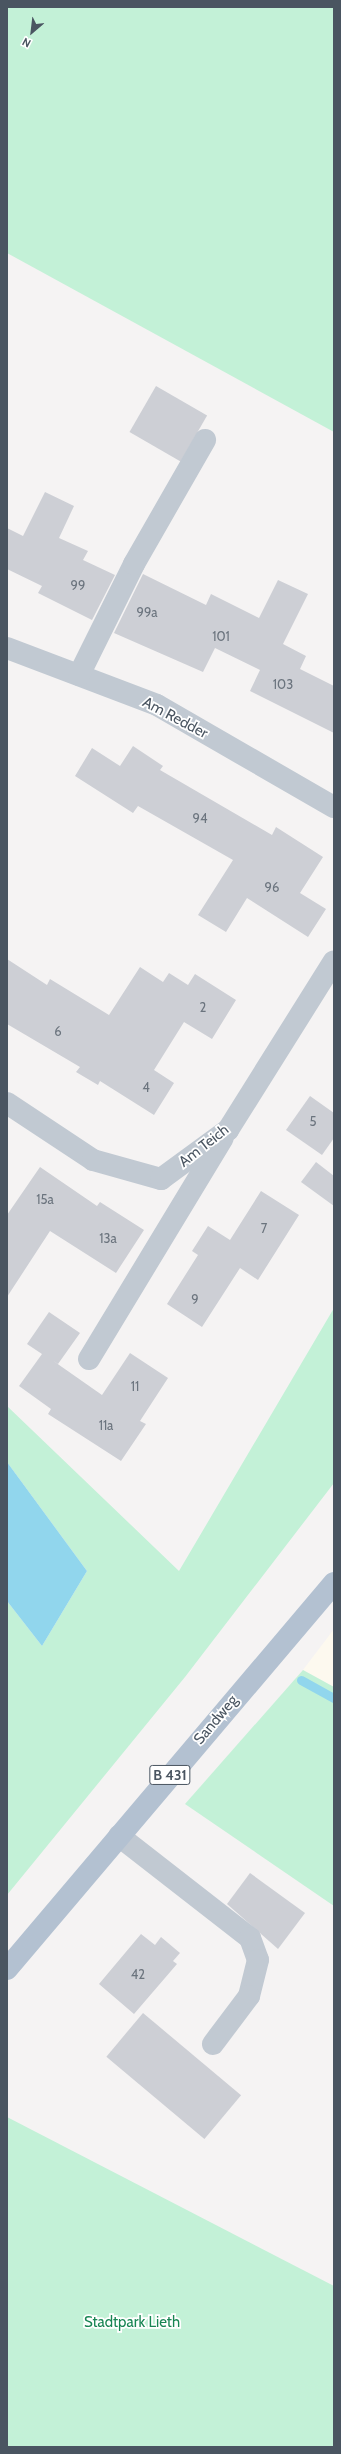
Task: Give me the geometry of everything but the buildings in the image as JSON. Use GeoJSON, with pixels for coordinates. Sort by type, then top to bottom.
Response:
{"type":"FeatureCollection","features":[{"type":"Feature","properties":{"kind":"main road","name":"Sandweg"},"geometry":{"type":"LineString","coordinates":[[7,1969],[334,1583]]}},
{"type":"Feature","properties":{"kind":"street"},"geometry":{"type":"LineString","coordinates":[[79,675],[134,564],[205,440]]}},
{"type":"Feature","properties":{"kind":"street","name":"Am Redder"},"geometry":{"type":"LineString","coordinates":[[7,648],[157,705],[334,807]]}},
{"type":"Feature","properties":{"kind":"street","name":"Am Teich"},"geometry":{"type":"LineString","coordinates":[[7,1103],[92,1160],[161,1179],[228,1130],[334,961]]}},
{"type":"Feature","properties":{"kind":"street"},"geometry":{"type":"LineString","coordinates":[[88,1359],[228,1130]]}},
{"type":"Feature","properties":{"kind":"street"},"geometry":{"type":"LineString","coordinates":[[119,1836],[250,1938],[258,1960],[250,1996],[213,2044]]}},
{"type":"Feature","properties":{"kind":"shaded area"},"geometry":{"type":"Polygon","coordinates":[[[334,1629],[334,1687],[303,1670],[334,1629]]]}},
{"type":"Feature","properties":{"kind":"green space"},"geometry":{"type":"Polygon","coordinates":[[[7,7],[334,7],[334,432],[7,253],[7,7]]]}},
{"type":"Feature","properties":{"kind":"green space"},"geometry":{"type":"Polygon","coordinates":[[[334,1308],[334,1483],[185,1677],[7,1895],[7,1601],[42,1646],[87,1571],[7,1462],[7,1406],[179,1571],[334,1308]]]}},
{"type":"Feature","properties":{"kind":"green space"},"geometry":{"type":"Polygon","coordinates":[[[303,1670],[334,1687],[334,1906],[185,1804],[303,1670]]]}},
{"type":"Feature","properties":{"kind":"green space","name":"Stadtpark Lieth"},"geometry":{"type":"Polygon","coordinates":[[[7,2117],[334,2286],[334,2447],[7,2447],[7,2117]]]}},
{"type":"Feature","properties":{"kind":"water"},"geometry":{"type":"Polygon","coordinates":[[[7,1462],[87,1571],[42,1646],[7,1601],[7,1462]]]}},
{"type":"Feature","properties":{"kind":"waterway"},"geometry":{"type":"LineString","coordinates":[[301,1680],[334,1698]]}}]}
